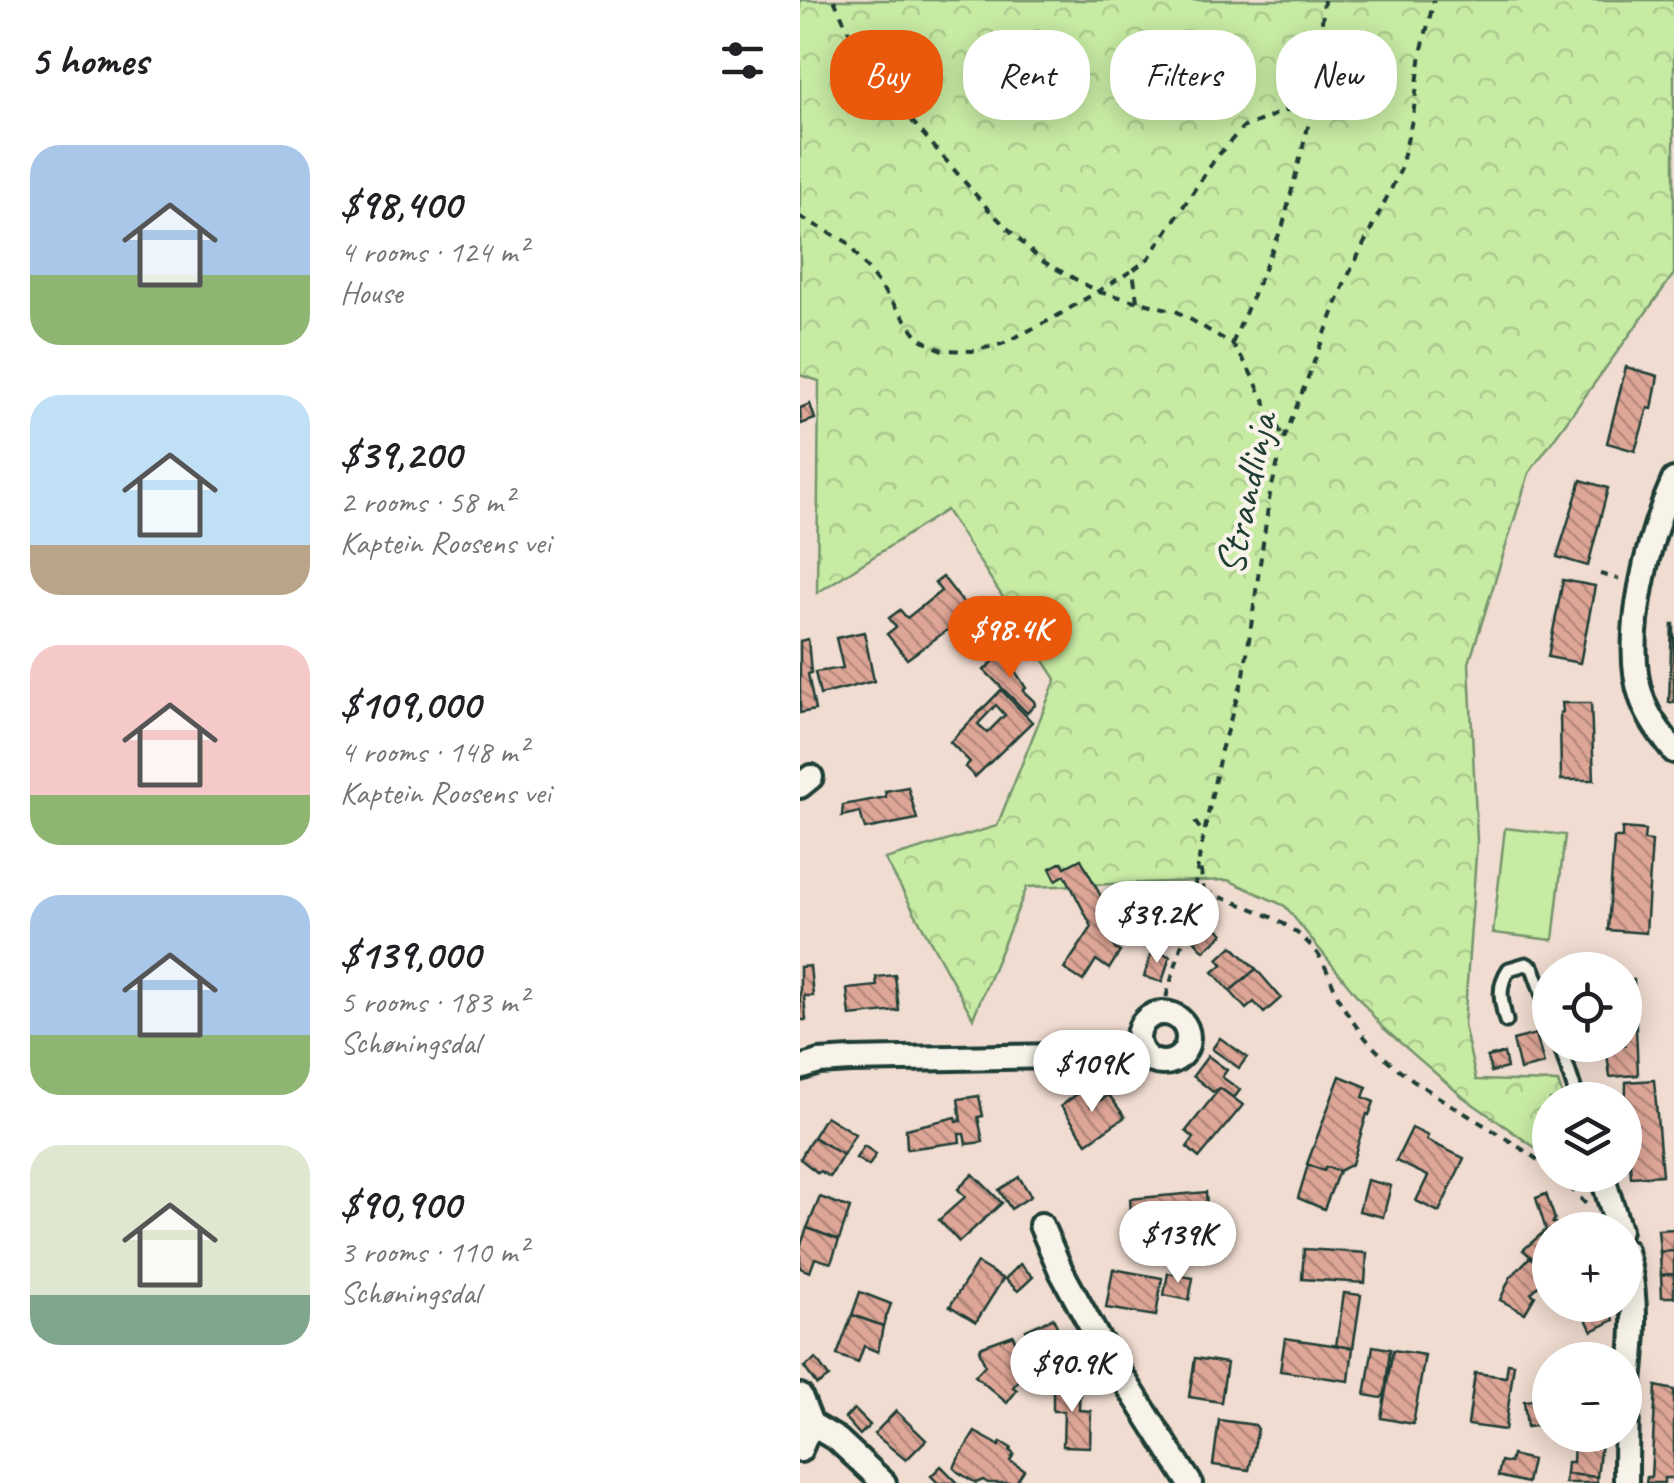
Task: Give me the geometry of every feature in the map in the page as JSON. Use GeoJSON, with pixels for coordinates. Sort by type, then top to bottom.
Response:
{"type":"FeatureCollection","features":[{"type":"Feature","properties":{"kind":"street"},"geometry":{"type":"LineString","coordinates":[[1674,480],[1652,535],[1633,655],[1648,716],[1674,751]]}},
{"type":"Feature","properties":{"kind":"street"},"geometry":{"type":"LineString","coordinates":[[1164,1013],[1174,1015],[1186,1030],[1185,1049],[1171,1062],[1161,1063],[1144,1054],[1140,1027],[1155,1014],[1164,1013]]}},
{"type":"Feature","properties":{"kind":"street"},"geometry":{"type":"LineString","coordinates":[[800,1068],[819,1062],[1059,1056],[1140,1046]]}},
{"type":"Feature","properties":{"kind":"street"},"geometry":{"type":"LineString","coordinates":[[1041,1225],[1098,1338],[1190,1483]]}},
{"type":"Feature","properties":{"kind":"street"},"geometry":{"type":"LineString","coordinates":[[1626,1483],[1635,1322]]}},
{"type":"Feature","properties":{"kind":"street"},"geometry":{"type":"LineString","coordinates":[[800,1396],[812,1424],[838,1440],[884,1483]]}},
{"type":"Feature","properties":{"kind":"street"},"geometry":{"type":"LineString","coordinates":[[800,1450],[812,1424]]}},
{"type":"Feature","properties":{"kind":"lane"},"geometry":{"type":"LineString","coordinates":[[1506,1021],[1500,995],[1503,977],[1509,969],[1526,964],[1532,967]]}},
{"type":"Feature","properties":{"kind":"path"},"geometry":{"type":"LineString","coordinates":[[834,0],[850,34],[887,92],[988,208],[1040,260],[1098,292],[1176,311],[1232,344],[1284,440]]}},
{"type":"Feature","properties":{"kind":"path"},"geometry":{"type":"LineString","coordinates":[[1321,30],[1324,0]]}},
{"type":"Feature","properties":{"kind":"path","name":"Strandlinja"},"geometry":{"type":"LineString","coordinates":[[1204,892],[1200,859],[1221,750],[1244,676],[1270,494],[1284,440],[1345,282],[1400,171],[1434,0]]}},
{"type":"Feature","properties":{"kind":"path"},"geometry":{"type":"LineString","coordinates":[[800,217],[847,242],[918,338],[942,350],[972,351],[1002,344],[1098,292],[1149,258],[1215,159],[1242,128],[1276,115]]}},
{"type":"Feature","properties":{"kind":"path"},"geometry":{"type":"LineString","coordinates":[[1232,344],[1282,224],[1309,120]]}},
{"type":"Feature","properties":{"kind":"path"},"geometry":{"type":"LineString","coordinates":[[1133,270],[1137,301]]}},
{"type":"Feature","properties":{"kind":"path"},"geometry":{"type":"LineString","coordinates":[[1195,822],[1205,835]]}},
{"type":"Feature","properties":{"kind":"path"},"geometry":{"type":"LineString","coordinates":[[1164,1013],[1166,994],[1190,920],[1200,859]]}},
{"type":"Feature","properties":{"kind":"path"},"geometry":{"type":"LineString","coordinates":[[1190,920],[1202,904],[1204,892],[1289,926],[1316,950],[1343,1006],[1381,1055],[1430,1092],[1532,1155]]}},
{"type":"Feature","properties":{"kind":"green space"},"geometry":{"type":"Polygon","coordinates":[[[800,0],[1674,0],[1674,274],[1529,473],[1469,663],[1477,841],[1464,1025],[1476,1080],[1558,1082],[1532,1082],[1532,1145],[1463,1097],[1382,1027],[1285,906],[1228,880],[1027,887],[973,1018],[885,859],[997,826],[1056,679],[946,510],[817,593],[819,381],[800,375],[800,0]]]}},
{"type":"Feature","properties":{"kind":"green space"},"geometry":{"type":"Polygon","coordinates":[[[1505,828],[1565,835],[1553,940],[1493,933],[1505,828]]]}},
{"type":"Feature","properties":{"kind":"building"},"geometry":{"type":"Polygon","coordinates":[[[1626,367],[1658,376],[1652,409],[1648,408],[1635,451],[1607,443],[1626,367]]]}},
{"type":"Feature","properties":{"kind":"building"},"geometry":{"type":"Polygon","coordinates":[[[810,404],[815,419],[801,424],[800,408],[810,404]]]}},
{"type":"Feature","properties":{"kind":"building"},"geometry":{"type":"Polygon","coordinates":[[[1581,480],[1608,488],[1588,566],[1557,557],[1581,480]]]}},
{"type":"Feature","properties":{"kind":"building"},"geometry":{"type":"Polygon","coordinates":[[[943,577],[971,613],[907,659],[887,634],[896,627],[889,618],[900,610],[907,618],[941,591],[935,583],[943,577]]]}},
{"type":"Feature","properties":{"kind":"building"},"geometry":{"type":"Polygon","coordinates":[[[1563,580],[1595,586],[1580,663],[1548,657],[1563,580]]]}},
{"type":"Feature","properties":{"kind":"building"},"geometry":{"type":"Polygon","coordinates":[[[1674,624],[1674,703],[1669,702],[1674,624]]]}},
{"type":"Feature","properties":{"kind":"building"},"geometry":{"type":"Polygon","coordinates":[[[864,632],[874,681],[820,695],[815,672],[843,668],[836,638],[864,632]]]}},
{"type":"Feature","properties":{"kind":"building"},"geometry":{"type":"Polygon","coordinates":[[[808,639],[808,674],[815,710],[800,713],[800,641],[808,639]]]}},
{"type":"Feature","properties":{"kind":"building"},"geometry":{"type":"Polygon","coordinates":[[[1005,651],[1018,668],[1015,671],[1026,688],[1023,691],[1034,701],[1027,713],[984,670],[1005,651]]]}},
{"type":"Feature","properties":{"kind":"building"},"geometry":{"type":"Polygon","coordinates":[[[1001,690],[1032,722],[975,777],[965,767],[970,762],[950,742],[1001,690]],[[996,705],[978,724],[987,733],[1005,715],[996,705]]]}},
{"type":"Feature","properties":{"kind":"building"},"geometry":{"type":"Polygon","coordinates":[[[1562,703],[1591,703],[1594,780],[1561,780],[1562,703]]]}},
{"type":"Feature","properties":{"kind":"building"},"geometry":{"type":"Polygon","coordinates":[[[908,787],[917,819],[865,829],[860,812],[842,816],[843,805],[886,797],[885,791],[908,787]]]}},
{"type":"Feature","properties":{"kind":"building"},"geometry":{"type":"Polygon","coordinates":[[[1622,828],[1645,830],[1644,840],[1652,841],[1646,933],[1608,930],[1614,838],[1622,838],[1622,828]]]}},
{"type":"Feature","properties":{"kind":"building"},"geometry":{"type":"Polygon","coordinates":[[[1081,859],[1113,919],[1103,924],[1120,952],[1109,969],[1096,960],[1083,981],[1064,969],[1092,927],[1065,875],[1056,880],[1050,868],[1062,862],[1065,867],[1081,859]]]}},
{"type":"Feature","properties":{"kind":"building"},"geometry":{"type":"Polygon","coordinates":[[[1214,924],[1223,934],[1204,951],[1195,941],[1214,924]]]}},
{"type":"Feature","properties":{"kind":"building"},"geometry":{"type":"Polygon","coordinates":[[[1232,946],[1256,969],[1230,991],[1213,972],[1223,964],[1218,959],[1232,946]]]}},
{"type":"Feature","properties":{"kind":"building"},"geometry":{"type":"Polygon","coordinates":[[[1152,951],[1170,956],[1162,982],[1144,977],[1152,951]]]}},
{"type":"Feature","properties":{"kind":"building"},"geometry":{"type":"Polygon","coordinates":[[[810,966],[813,996],[804,996],[806,1020],[800,1020],[800,967],[810,966]]]}},
{"type":"Feature","properties":{"kind":"building"},"geometry":{"type":"Polygon","coordinates":[[[1256,969],[1281,998],[1264,1013],[1254,1002],[1246,1009],[1230,991],[1256,969]]]}},
{"type":"Feature","properties":{"kind":"building"},"geometry":{"type":"Polygon","coordinates":[[[895,975],[899,1011],[850,1016],[847,989],[877,986],[876,977],[895,975]]]}},
{"type":"Feature","properties":{"kind":"building"},"geometry":{"type":"Polygon","coordinates":[[[1532,1035],[1532,1062],[1544,1064],[1520,1070],[1513,1040],[1532,1035]]]}},
{"type":"Feature","properties":{"kind":"building"},"geometry":{"type":"Polygon","coordinates":[[[1220,1038],[1247,1057],[1239,1068],[1212,1049],[1220,1038]]]}},
{"type":"Feature","properties":{"kind":"building"},"geometry":{"type":"Polygon","coordinates":[[[1504,1053],[1507,1068],[1491,1072],[1487,1057],[1504,1053]]]}},
{"type":"Feature","properties":{"kind":"building"},"geometry":{"type":"Polygon","coordinates":[[[1208,1056],[1227,1070],[1222,1077],[1240,1090],[1234,1098],[1220,1088],[1213,1092],[1193,1076],[1208,1056]]]}},
{"type":"Feature","properties":{"kind":"building"},"geometry":{"type":"Polygon","coordinates":[[[1608,1062],[1637,1062],[1638,1075],[1610,1077],[1608,1062]]]}},
{"type":"Feature","properties":{"kind":"building"},"geometry":{"type":"Polygon","coordinates":[[[1340,1076],[1367,1087],[1363,1097],[1374,1102],[1352,1164],[1339,1171],[1326,1167],[1324,1171],[1307,1164],[1340,1076]]]}},
{"type":"Feature","properties":{"kind":"building"},"geometry":{"type":"Polygon","coordinates":[[[1654,1080],[1662,1175],[1642,1176],[1642,1082],[1626,1082],[1654,1080]]]}},
{"type":"Feature","properties":{"kind":"building"},"geometry":{"type":"Polygon","coordinates":[[[1220,1088],[1243,1105],[1199,1158],[1187,1147],[1194,1138],[1186,1131],[1220,1088]]]}},
{"type":"Feature","properties":{"kind":"building"},"geometry":{"type":"Polygon","coordinates":[[[1081,1091],[1091,1106],[1109,1095],[1125,1117],[1087,1143],[1061,1106],[1081,1091]]]}},
{"type":"Feature","properties":{"kind":"building"},"geometry":{"type":"Polygon","coordinates":[[[979,1096],[983,1142],[966,1144],[964,1134],[959,1134],[960,1142],[907,1149],[906,1129],[956,1117],[957,1122],[961,1121],[958,1099],[979,1096]]]}},
{"type":"Feature","properties":{"kind":"building"},"geometry":{"type":"Polygon","coordinates":[[[826,1116],[855,1134],[843,1155],[813,1137],[826,1116]]]}},
{"type":"Feature","properties":{"kind":"building"},"geometry":{"type":"Polygon","coordinates":[[[1412,1128],[1428,1136],[1426,1140],[1464,1158],[1439,1212],[1416,1201],[1428,1176],[1396,1161],[1412,1128]]]}},
{"type":"Feature","properties":{"kind":"building"},"geometry":{"type":"Polygon","coordinates":[[[813,1137],[843,1155],[830,1177],[800,1159],[813,1137]]]}},
{"type":"Feature","properties":{"kind":"building"},"geometry":{"type":"Polygon","coordinates":[[[864,1146],[876,1154],[869,1166],[856,1158],[864,1146]]]}},
{"type":"Feature","properties":{"kind":"building"},"geometry":{"type":"Polygon","coordinates":[[[1308,1165],[1339,1171],[1324,1209],[1298,1198],[1308,1165]]]}},
{"type":"Feature","properties":{"kind":"building"},"geometry":{"type":"Polygon","coordinates":[[[973,1174],[1002,1203],[959,1242],[939,1220],[965,1197],[958,1189],[973,1174]]]}},
{"type":"Feature","properties":{"kind":"building"},"geometry":{"type":"Polygon","coordinates":[[[1019,1177],[1031,1196],[1011,1209],[999,1190],[1019,1177]]]}},
{"type":"Feature","properties":{"kind":"building"},"geometry":{"type":"Polygon","coordinates":[[[1367,1180],[1391,1186],[1383,1217],[1359,1211],[1367,1180]]]}},
{"type":"Feature","properties":{"kind":"building"},"geometry":{"type":"Polygon","coordinates":[[[1206,1192],[1208,1220],[1132,1226],[1130,1199],[1206,1192]]]}},
{"type":"Feature","properties":{"kind":"building"},"geometry":{"type":"Polygon","coordinates":[[[1546,1194],[1552,1212],[1540,1212],[1536,1198],[1546,1194]]]}},
{"type":"Feature","properties":{"kind":"building"},"geometry":{"type":"Polygon","coordinates":[[[820,1197],[850,1208],[839,1240],[807,1228],[820,1197]]]}},
{"type":"Feature","properties":{"kind":"building"},"geometry":{"type":"Polygon","coordinates":[[[807,1228],[839,1240],[831,1263],[815,1258],[810,1272],[800,1268],[800,1247],[807,1228]]]}},
{"type":"Feature","properties":{"kind":"building"},"geometry":{"type":"Polygon","coordinates":[[[1674,1229],[1674,1251],[1660,1252],[1658,1230],[1674,1229]]]}},
{"type":"Feature","properties":{"kind":"building"},"geometry":{"type":"Polygon","coordinates":[[[1532,1242],[1532,1258],[1523,1250],[1532,1242]]]}},
{"type":"Feature","properties":{"kind":"building"},"geometry":{"type":"Polygon","coordinates":[[[1304,1249],[1367,1253],[1365,1283],[1302,1279],[1304,1249]]]}},
{"type":"Feature","properties":{"kind":"building"},"geometry":{"type":"Polygon","coordinates":[[[1674,1251],[1674,1274],[1661,1275],[1660,1252],[1674,1251]]]}},
{"type":"Feature","properties":{"kind":"building"},"geometry":{"type":"Polygon","coordinates":[[[1532,1259],[1532,1301],[1525,1313],[1500,1300],[1510,1278],[1532,1259]]]}},
{"type":"Feature","properties":{"kind":"building"},"geometry":{"type":"Polygon","coordinates":[[[977,1263],[1003,1279],[976,1322],[950,1306],[977,1263]]]}},
{"type":"Feature","properties":{"kind":"building"},"geometry":{"type":"Polygon","coordinates":[[[1020,1264],[1033,1277],[1018,1291],[1005,1279],[1020,1264]]]}},
{"type":"Feature","properties":{"kind":"building"},"geometry":{"type":"Polygon","coordinates":[[[1113,1269],[1162,1278],[1156,1316],[1106,1308],[1113,1269]]]}},
{"type":"Feature","properties":{"kind":"building"},"geometry":{"type":"Polygon","coordinates":[[[1168,1273],[1193,1278],[1189,1300],[1164,1295],[1168,1273]]]}},
{"type":"Feature","properties":{"kind":"building"},"geometry":{"type":"Polygon","coordinates":[[[1674,1274],[1674,1297],[1662,1297],[1661,1275],[1674,1274]]]}},
{"type":"Feature","properties":{"kind":"building"},"geometry":{"type":"Polygon","coordinates":[[[860,1292],[891,1304],[883,1326],[852,1315],[860,1292]]]}},
{"type":"Feature","properties":{"kind":"building"},"geometry":{"type":"Polygon","coordinates":[[[1344,1293],[1361,1295],[1353,1348],[1336,1346],[1344,1293]]]}},
{"type":"Feature","properties":{"kind":"building"},"geometry":{"type":"Polygon","coordinates":[[[852,1315],[883,1326],[878,1352],[864,1346],[858,1363],[837,1355],[852,1315]]]}},
{"type":"Feature","properties":{"kind":"building"},"geometry":{"type":"Polygon","coordinates":[[[1053,1318],[1062,1337],[1035,1349],[1026,1330],[1053,1318]]]}},
{"type":"Feature","properties":{"kind":"building"},"geometry":{"type":"Polygon","coordinates":[[[1588,1322],[1610,1322],[1592,1331],[1588,1322]]]}},
{"type":"Feature","properties":{"kind":"building"},"geometry":{"type":"Polygon","coordinates":[[[1013,1335],[1027,1371],[1013,1387],[1017,1390],[1007,1403],[975,1376],[985,1365],[979,1350],[982,1346],[1013,1335]]]}},
{"type":"Feature","properties":{"kind":"building"},"geometry":{"type":"Polygon","coordinates":[[[1285,1338],[1353,1348],[1349,1381],[1280,1371],[1285,1338]]]}},
{"type":"Feature","properties":{"kind":"building"},"geometry":{"type":"Polygon","coordinates":[[[1373,1346],[1390,1349],[1385,1394],[1381,1398],[1365,1395],[1373,1346]]]}},
{"type":"Feature","properties":{"kind":"building"},"geometry":{"type":"Polygon","coordinates":[[[1393,1350],[1425,1355],[1413,1424],[1381,1418],[1393,1350]]]}},
{"type":"Feature","properties":{"kind":"building"},"geometry":{"type":"Polygon","coordinates":[[[1195,1358],[1227,1363],[1221,1402],[1189,1397],[1195,1358]]]}},
{"type":"Feature","properties":{"kind":"building"},"geometry":{"type":"Polygon","coordinates":[[[816,1359],[829,1377],[817,1385],[804,1367],[816,1359]]]}},
{"type":"Feature","properties":{"kind":"building"},"geometry":{"type":"Polygon","coordinates":[[[1508,1363],[1514,1364],[1505,1430],[1468,1425],[1475,1373],[1506,1377],[1508,1363]]]}},
{"type":"Feature","properties":{"kind":"building"},"geometry":{"type":"Polygon","coordinates":[[[1053,1384],[1080,1384],[1079,1410],[1091,1411],[1090,1447],[1063,1446],[1064,1411],[1053,1411],[1053,1384]]]}},
{"type":"Feature","properties":{"kind":"building"},"geometry":{"type":"Polygon","coordinates":[[[1656,1386],[1674,1390],[1674,1478],[1664,1478],[1664,1483],[1646,1483],[1647,1477],[1651,1477],[1656,1386]]]}},
{"type":"Feature","properties":{"kind":"building"},"geometry":{"type":"Polygon","coordinates":[[[1532,1400],[1532,1426],[1527,1427],[1524,1401],[1532,1400]]]}},
{"type":"Feature","properties":{"kind":"building"},"geometry":{"type":"Polygon","coordinates":[[[854,1409],[870,1425],[860,1435],[845,1418],[854,1409]]]}},
{"type":"Feature","properties":{"kind":"building"},"geometry":{"type":"Polygon","coordinates":[[[896,1411],[926,1440],[906,1460],[874,1434],[896,1411]]]}},
{"type":"Feature","properties":{"kind":"building"},"geometry":{"type":"Polygon","coordinates":[[[1219,1420],[1255,1425],[1258,1429],[1249,1470],[1213,1465],[1219,1420]]]}},
{"type":"Feature","properties":{"kind":"building"},"geometry":{"type":"Polygon","coordinates":[[[975,1432],[999,1446],[1001,1442],[1011,1448],[1014,1454],[1010,1461],[1024,1470],[1019,1483],[976,1483],[954,1468],[975,1432]]]}},
{"type":"Feature","properties":{"kind":"building"},"geometry":{"type":"Polygon","coordinates":[[[1573,1452],[1600,1452],[1597,1477],[1566,1474],[1567,1462],[1573,1462],[1573,1452]]]}},
{"type":"Feature","properties":{"kind":"building"},"geometry":{"type":"Polygon","coordinates":[[[1512,1455],[1532,1460],[1527,1483],[1498,1476],[1501,1461],[1510,1463],[1512,1455]]]}},
{"type":"Feature","properties":{"kind":"building"},"geometry":{"type":"Polygon","coordinates":[[[941,1466],[956,1483],[938,1483],[931,1476],[941,1466]]]}},
{"type":"Feature","properties":{"kind":"building"},"geometry":{"type":"Polygon","coordinates":[[[1566,1474],[1597,1477],[1597,1483],[1565,1483],[1566,1474]]]}}]}
